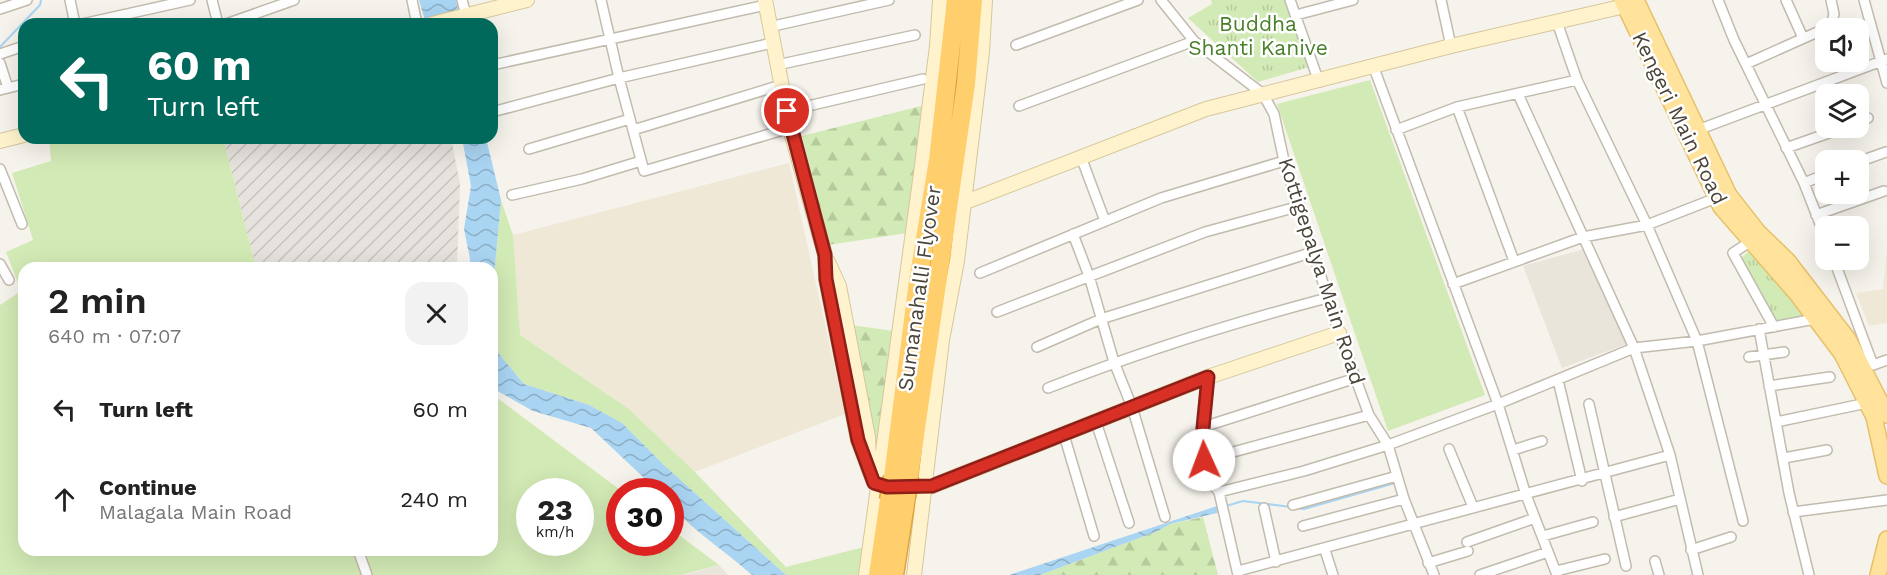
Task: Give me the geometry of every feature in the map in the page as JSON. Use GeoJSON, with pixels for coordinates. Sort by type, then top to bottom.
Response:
{"type":"FeatureCollection","features":[{"type":"Feature","properties":{"kind":"highway","name":"Sumanahalli Flyover"},"geometry":{"type":"LineString","coordinates":[[894,575],[897,498],[893,479],[918,281],[940,149],[974,2]]}},
{"type":"Feature","properties":{"kind":"highway","name":"Sumanahalli Flyover"},"geometry":{"type":"LineString","coordinates":[[878,575],[897,498]]}},
{"type":"Feature","properties":{"kind":"main road","name":"Kengeri Main Road"},"geometry":{"type":"LineString","coordinates":[[1628,2],[1692,132],[1729,195],[1758,232],[1788,261],[1869,367],[1887,415]]}},
{"type":"Feature","properties":{"kind":"main road","name":"Kengeri Main Road"},"geometry":{"type":"LineString","coordinates":[[1692,132],[1721,207],[1842,354],[1874,417],[1887,475]]}},
{"type":"Feature","properties":{"kind":"main road"},"geometry":{"type":"LineString","coordinates":[[1878,575],[1887,538]]}},
{"type":"Feature","properties":{"kind":"street"},"geometry":{"type":"LineString","coordinates":[[0,9],[24,0]]}},
{"type":"Feature","properties":{"kind":"street"},"geometry":{"type":"LineString","coordinates":[[70,0],[74,18]]}},
{"type":"Feature","properties":{"kind":"street"},"geometry":{"type":"LineString","coordinates":[[109,18],[190,0]]}},
{"type":"Feature","properties":{"kind":"street"},"geometry":{"type":"LineString","coordinates":[[212,0],[216,18]]}},
{"type":"Feature","properties":{"kind":"street"},"geometry":{"type":"LineString","coordinates":[[243,18],[294,0]]}},
{"type":"Feature","properties":{"kind":"street"},"geometry":{"type":"LineString","coordinates":[[412,0],[416,18]]}},
{"type":"Feature","properties":{"kind":"street"},"geometry":{"type":"LineString","coordinates":[[462,0],[464,16]]}},
{"type":"Feature","properties":{"kind":"street"},"geometry":{"type":"LineString","coordinates":[[456,18],[527,0]]}},
{"type":"Feature","properties":{"kind":"street"},"geometry":{"type":"LineString","coordinates":[[601,0],[619,78],[645,171],[790,128]]}},
{"type":"Feature","properties":{"kind":"street"},"geometry":{"type":"LineString","coordinates":[[770,27],[889,0]]}},
{"type":"Feature","properties":{"kind":"street"},"geometry":{"type":"LineString","coordinates":[[866,575],[893,479],[940,0]]}},
{"type":"Feature","properties":{"kind":"street"},"geometry":{"type":"LineString","coordinates":[[1016,45],[1138,0]]}},
{"type":"Feature","properties":{"kind":"street"},"geometry":{"type":"LineString","coordinates":[[1161,0],[1194,41],[1263,94]]}},
{"type":"Feature","properties":{"kind":"street"},"geometry":{"type":"LineString","coordinates":[[1290,0],[1318,82]]}},
{"type":"Feature","properties":{"kind":"street"},"geometry":{"type":"LineString","coordinates":[[1296,15],[1319,5],[1353,0]]}},
{"type":"Feature","properties":{"kind":"street"},"geometry":{"type":"LineString","coordinates":[[1441,0],[1451,46]]}},
{"type":"Feature","properties":{"kind":"street"},"geometry":{"type":"LineString","coordinates":[[1718,0],[1746,64],[1804,183],[1816,215],[1884,191]]}},
{"type":"Feature","properties":{"kind":"street"},"geometry":{"type":"LineString","coordinates":[[1786,0],[1803,38]]}},
{"type":"Feature","properties":{"kind":"street"},"geometry":{"type":"LineString","coordinates":[[1746,64],[1831,26],[1834,14],[1831,0]]}},
{"type":"Feature","properties":{"kind":"street"},"geometry":{"type":"LineString","coordinates":[[1864,0],[1883,61],[1887,83]]}},
{"type":"Feature","properties":{"kind":"street"},"geometry":{"type":"LineString","coordinates":[[914,575],[942,340],[957,261],[982,52],[974,2]]}},
{"type":"Feature","properties":{"kind":"street"},"geometry":{"type":"LineString","coordinates":[[963,203],[1206,109],[1374,68],[1451,46],[1557,22],[1628,2]]}},
{"type":"Feature","properties":{"kind":"street"},"geometry":{"type":"LineString","coordinates":[[498,64],[765,3],[790,128],[825,255],[839,286],[868,436],[869,469],[874,483],[893,479],[926,487],[1208,377],[1339,333]]}},
{"type":"Feature","properties":{"kind":"street"},"geometry":{"type":"LineString","coordinates":[[1557,22],[1577,80],[1647,225],[1697,341],[1743,521]]}},
{"type":"Feature","properties":{"kind":"street"},"geometry":{"type":"LineString","coordinates":[[777,65],[915,35]]}},
{"type":"Feature","properties":{"kind":"street"},"geometry":{"type":"LineString","coordinates":[[1019,106],[1194,41]]}},
{"type":"Feature","properties":{"kind":"street"},"geometry":{"type":"LineString","coordinates":[[498,110],[619,78],[772,43]]}},
{"type":"Feature","properties":{"kind":"street"},"geometry":{"type":"LineString","coordinates":[[0,54],[18,48]]}},
{"type":"Feature","properties":{"kind":"street"},"geometry":{"type":"LineString","coordinates":[[1692,132],[1883,61]]}},
{"type":"Feature","properties":{"kind":"street"},"geometry":{"type":"LineString","coordinates":[[0,63],[4,89]]}},
{"type":"Feature","properties":{"kind":"street"},"geometry":{"type":"LineString","coordinates":[[1374,68],[1498,404],[1526,495],[1556,573],[1605,559]]}},
{"type":"Feature","properties":{"kind":"street"},"geometry":{"type":"LineString","coordinates":[[787,111],[922,79]]}},
{"type":"Feature","properties":{"kind":"street"},"geometry":{"type":"LineString","coordinates":[[1396,130],[1457,107],[1577,80]]}},
{"type":"Feature","properties":{"kind":"street"},"geometry":{"type":"LineString","coordinates":[[633,130],[780,85]]}},
{"type":"Feature","properties":{"kind":"street","name":"Kottigepalya Main Road"},"geometry":{"type":"LineString","coordinates":[[1263,94],[1274,114],[1284,161],[1339,333],[1369,415],[1388,445],[1404,499],[1434,575]]}},
{"type":"Feature","properties":{"kind":"street"},"geometry":{"type":"LineString","coordinates":[[1518,94],[1634,348],[1670,455],[1698,575]]}},
{"type":"Feature","properties":{"kind":"street"},"geometry":{"type":"LineString","coordinates":[[1457,107],[1514,261]]}},
{"type":"Feature","properties":{"kind":"street"},"geometry":{"type":"LineString","coordinates":[[529,148],[630,119]]}},
{"type":"Feature","properties":{"kind":"street"},"geometry":{"type":"LineString","coordinates":[[0,141],[18,136]]}},
{"type":"Feature","properties":{"kind":"street"},"geometry":{"type":"LineString","coordinates":[[1786,148],[1815,138]]}},
{"type":"Feature","properties":{"kind":"street"},"geometry":{"type":"LineString","coordinates":[[1869,158],[1886,152]]}},
{"type":"Feature","properties":{"kind":"street"},"geometry":{"type":"LineString","coordinates":[[1081,157],[1105,221]]}},
{"type":"Feature","properties":{"kind":"street"},"geometry":{"type":"LineString","coordinates":[[512,195],[582,179],[641,161]]}},
{"type":"Feature","properties":{"kind":"street"},"geometry":{"type":"LineString","coordinates":[[980,273],[1161,198],[1284,161]]}},
{"type":"Feature","properties":{"kind":"street"},"geometry":{"type":"LineString","coordinates":[[0,169],[22,224]]}},
{"type":"Feature","properties":{"kind":"street"},"geometry":{"type":"LineString","coordinates":[[1804,183],[1815,178]]}},
{"type":"Feature","properties":{"kind":"street"},"geometry":{"type":"LineString","coordinates":[[1453,284],[1583,237],[1647,225],[1716,198]]}},
{"type":"Feature","properties":{"kind":"street"},"geometry":{"type":"LineString","coordinates":[[997,312],[1205,232],[1300,206]]}},
{"type":"Feature","properties":{"kind":"street"},"geometry":{"type":"LineString","coordinates":[[1073,234],[1089,276],[1114,362],[1132,407],[1165,517]]}},
{"type":"Feature","properties":{"kind":"street"},"geometry":{"type":"LineString","coordinates":[[1751,241],[1733,253],[1774,327]]}},
{"type":"Feature","properties":{"kind":"street"},"geometry":{"type":"LineString","coordinates":[[1037,347],[1101,319],[1313,252]]}},
{"type":"Feature","properties":{"kind":"street"},"geometry":{"type":"LineString","coordinates":[[0,264],[9,280]]}},
{"type":"Feature","properties":{"kind":"street"},"geometry":{"type":"LineString","coordinates":[[1838,270],[1860,326],[1869,367],[1887,360]]}},
{"type":"Feature","properties":{"kind":"street"},"geometry":{"type":"LineString","coordinates":[[1048,388],[1114,362],[1223,325],[1327,298]]}},
{"type":"Feature","properties":{"kind":"street"},"geometry":{"type":"LineString","coordinates":[[1219,492],[1304,471],[1388,445],[1498,404],[1634,348],[1697,341],[1815,319]]}},
{"type":"Feature","properties":{"kind":"street"},"geometry":{"type":"LineString","coordinates":[[1759,329],[1793,512],[1809,575]]}},
{"type":"Feature","properties":{"kind":"street"},"geometry":{"type":"LineString","coordinates":[[1749,357],[1784,352]]}},
{"type":"Feature","properties":{"kind":"street"},"geometry":{"type":"LineString","coordinates":[[1208,377],[1203,428],[1204,460],[1209,480],[1219,492],[1238,573],[1473,507],[1605,475],[1670,455]]}},
{"type":"Feature","properties":{"kind":"street"},"geometry":{"type":"LineString","coordinates":[[1769,386],[1830,377]]}},
{"type":"Feature","properties":{"kind":"street"},"geometry":{"type":"LineString","coordinates":[[1203,428],[1356,378]]}},
{"type":"Feature","properties":{"kind":"street"},"geometry":{"type":"LineString","coordinates":[[1558,380],[1582,480]]}},
{"type":"Feature","properties":{"kind":"street"},"geometry":{"type":"LineString","coordinates":[[1776,422],[1867,403]]}},
{"type":"Feature","properties":{"kind":"street"},"geometry":{"type":"LineString","coordinates":[[1589,404],[1626,566]]}},
{"type":"Feature","properties":{"kind":"street"},"geometry":{"type":"LineString","coordinates":[[1204,460],[1369,415]]}},
{"type":"Feature","properties":{"kind":"street"},"geometry":{"type":"LineString","coordinates":[[1096,422],[1129,523]]}},
{"type":"Feature","properties":{"kind":"street"},"geometry":{"type":"LineString","coordinates":[[1064,435],[1094,536]]}},
{"type":"Feature","properties":{"kind":"street"},"geometry":{"type":"LineString","coordinates":[[1513,450],[1542,441]]}},
{"type":"Feature","properties":{"kind":"street"},"geometry":{"type":"LineString","coordinates":[[1449,449],[1473,507]]}},
{"type":"Feature","properties":{"kind":"street"},"geometry":{"type":"LineString","coordinates":[[1784,458],[1827,450]]}},
{"type":"Feature","properties":{"kind":"street"},"geometry":{"type":"LineString","coordinates":[[1293,505],[1397,476]]}},
{"type":"Feature","properties":{"kind":"street"},"geometry":{"type":"LineString","coordinates":[[1303,526],[1404,499]]}},
{"type":"Feature","properties":{"kind":"street"},"geometry":{"type":"LineString","coordinates":[[1614,517],[1680,499]]}},
{"type":"Feature","properties":{"kind":"street"},"geometry":{"type":"LineString","coordinates":[[1793,512],[1887,500]]}},
{"type":"Feature","properties":{"kind":"street"},"geometry":{"type":"LineString","coordinates":[[1264,508],[1276,562]]}},
{"type":"Feature","properties":{"kind":"street"},"geometry":{"type":"LineString","coordinates":[[1428,563],[1535,518]]}},
{"type":"Feature","properties":{"kind":"street"},"geometry":{"type":"LineString","coordinates":[[1542,536],[1593,522]]}},
{"type":"Feature","properties":{"kind":"street"},"geometry":{"type":"LineString","coordinates":[[1691,550],[1731,537]]}},
{"type":"Feature","properties":{"kind":"street"},"geometry":{"type":"LineString","coordinates":[[1325,550],[1333,575]]}},
{"type":"Feature","properties":{"kind":"street"},"geometry":{"type":"LineString","coordinates":[[1480,575],[1548,552]]}},
{"type":"Feature","properties":{"kind":"street"},"geometry":{"type":"LineString","coordinates":[[360,556],[367,575]]}},
{"type":"Feature","properties":{"kind":"street"},"geometry":{"type":"LineString","coordinates":[[1655,561],[1659,575]]}},
{"type":"Feature","properties":{"kind":"shaded area"},"geometry":{"type":"Polygon","coordinates":[[[225,144],[452,144],[460,184],[457,262],[254,262],[225,144]]]}},
{"type":"Feature","properties":{"kind":"shaded area"},"geometry":{"type":"Polygon","coordinates":[[[789,163],[845,414],[695,472],[629,409],[520,335],[513,235],[789,163]]]}},
{"type":"Feature","properties":{"kind":"shaded area"},"geometry":{"type":"Polygon","coordinates":[[[1584,249],[1627,344],[1562,368],[1523,266],[1584,249]]]}},
{"type":"Feature","properties":{"kind":"shaded area"},"geometry":{"type":"Polygon","coordinates":[[[1887,250],[1887,323],[1869,326],[1856,293],[1883,289],[1887,250]]]}},
{"type":"Feature","properties":{"kind":"shaded area"},"geometry":{"type":"Polygon","coordinates":[[[719,565],[728,575],[680,575],[695,572],[719,565]]]}},
{"type":"Feature","properties":{"kind":"green space","name":"Buddha Shanti Kanive"},"geometry":{"type":"Polygon","coordinates":[[[1211,0],[1284,0],[1309,67],[1258,82],[1188,18],[1212,4],[1211,0]]]}},
{"type":"Feature","properties":{"kind":"green space"},"geometry":{"type":"Polygon","coordinates":[[[1370,80],[1485,395],[1388,431],[1277,104],[1370,80]]]}},
{"type":"Feature","properties":{"kind":"green space"},"geometry":{"type":"Polygon","coordinates":[[[925,105],[907,233],[828,245],[802,136],[925,105]]]}},
{"type":"Feature","properties":{"kind":"green space"},"geometry":{"type":"Polygon","coordinates":[[[50,144],[225,144],[254,262],[18,262],[18,283],[6,252],[33,240],[12,173],[51,161],[50,144]]]}},
{"type":"Feature","properties":{"kind":"green space"},"geometry":{"type":"Polygon","coordinates":[[[501,200],[513,235],[520,335],[629,409],[695,472],[786,567],[864,547],[860,575],[786,575],[684,483],[684,478],[678,478],[665,466],[622,423],[589,405],[524,384],[499,354],[498,349],[498,262],[495,262],[501,200]]]}},
{"type":"Feature","properties":{"kind":"green space"},"geometry":{"type":"Polygon","coordinates":[[[1751,249],[1804,315],[1777,323],[1740,259],[1751,249]]]}},
{"type":"Feature","properties":{"kind":"green space"},"geometry":{"type":"Polygon","coordinates":[[[18,293],[18,556],[498,556],[498,398],[606,479],[606,556],[684,556],[684,539],[719,565],[680,575],[0,575],[0,305],[18,293]]]}},
{"type":"Feature","properties":{"kind":"green space"},"geometry":{"type":"Polygon","coordinates":[[[851,325],[894,331],[880,439],[874,440],[851,325]]]}},
{"type":"Feature","properties":{"kind":"green space"},"geometry":{"type":"Polygon","coordinates":[[[1203,517],[1218,575],[1040,575],[1158,531],[1170,524],[1203,517]]]}},
{"type":"Feature","properties":{"kind":"water"},"geometry":{"type":"Polygon","coordinates":[[[419,0],[456,0],[460,18],[424,18],[419,0]]]}},
{"type":"Feature","properties":{"kind":"water"},"geometry":{"type":"Polygon","coordinates":[[[463,144],[487,144],[501,200],[495,262],[470,262],[464,229],[471,186],[463,144]]]}},
{"type":"Feature","properties":{"kind":"water"},"geometry":{"type":"Polygon","coordinates":[[[498,349],[499,354],[524,384],[589,405],[622,423],[678,478],[644,478],[591,428],[533,411],[498,391],[498,349]]]}},
{"type":"Feature","properties":{"kind":"water"},"geometry":{"type":"Polygon","coordinates":[[[684,483],[786,575],[752,575],[684,519],[684,483]]]}},
{"type":"Feature","properties":{"kind":"water"},"geometry":{"type":"Polygon","coordinates":[[[1220,505],[1221,512],[1170,524],[1158,531],[1040,575],[1009,575],[1220,505]]]}},
{"type":"Feature","properties":{"kind":"waterway"},"geometry":{"type":"LineString","coordinates":[[28,18],[40,5],[41,0]]}},
{"type":"Feature","properties":{"kind":"waterway"},"geometry":{"type":"LineString","coordinates":[[0,47],[18,28]]}},
{"type":"Feature","properties":{"kind":"waterway"},"geometry":{"type":"LineString","coordinates":[[1297,508],[1304,509],[1395,483]]}},
{"type":"Feature","properties":{"kind":"waterway"},"geometry":{"type":"LineString","coordinates":[[1226,506],[1243,501],[1291,507]]}},
{"type":"Feature","properties":{"kind":"route"},"geometry":{"type":"LineString","coordinates":[[787,111],[825,255],[826,279],[858,440],[874,483],[887,487],[932,486],[1208,377],[1203,428],[1204,460]]}}]}
